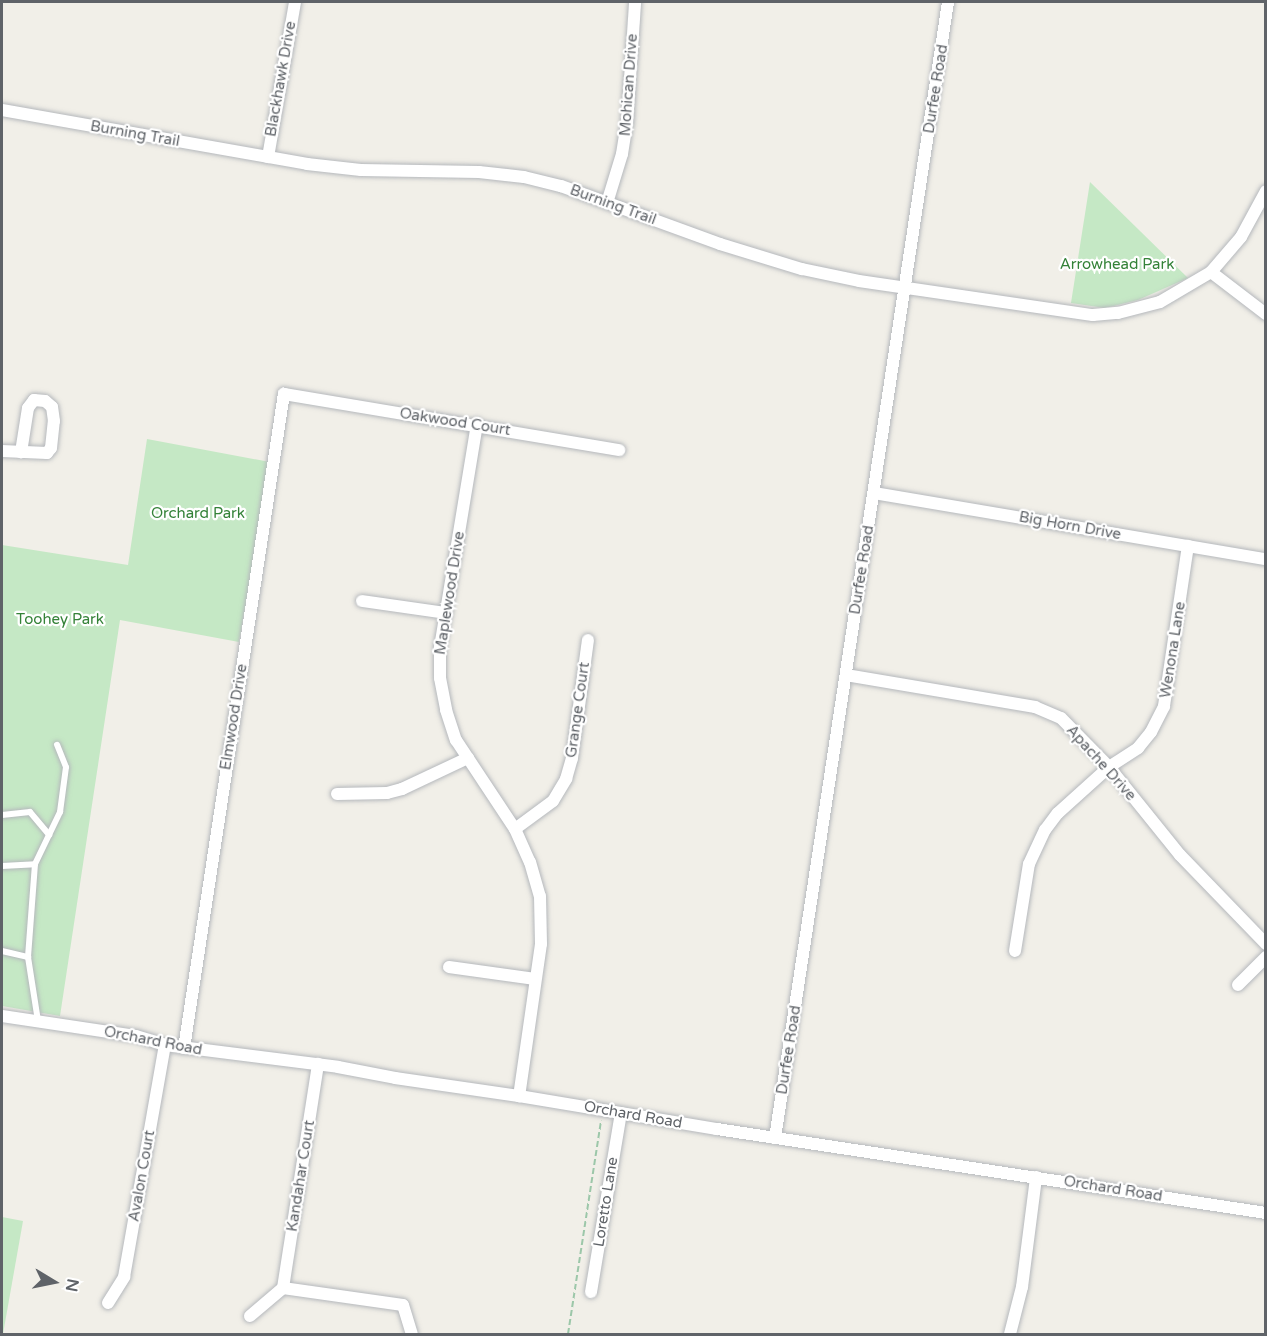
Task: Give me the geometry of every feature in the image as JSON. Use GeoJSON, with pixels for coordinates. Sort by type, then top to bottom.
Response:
{"type":"FeatureCollection","features":[{"type":"Feature","properties":{"kind":"street","name":"Blackhawk Drive"},"geometry":{"type":"LineString","coordinates":[[268,157],[295,2]]}},
{"type":"Feature","properties":{"kind":"street","name":"Mohican Drive"},"geometry":{"type":"LineString","coordinates":[[608,203],[622,153],[627,124],[635,2]]}},
{"type":"Feature","properties":{"kind":"street","name":"Durfee Road"},"geometry":{"type":"LineString","coordinates":[[775,1138],[948,2]]}},
{"type":"Feature","properties":{"kind":"street","name":"Burning Trail"},"geometry":{"type":"LineString","coordinates":[[2,110],[268,157],[361,170],[506,175],[561,186],[768,260],[831,275],[906,288],[1093,315],[1118,313],[1160,302],[1211,272],[1241,237],[1266,191]]}},
{"type":"Feature","properties":{"kind":"street"},"geometry":{"type":"LineString","coordinates":[[1211,272],[1266,314]]}},
{"type":"Feature","properties":{"kind":"street","name":"Elmwood Drive"},"geometry":{"type":"LineString","coordinates":[[184,1048],[284,394],[291,395]]}},
{"type":"Feature","properties":{"kind":"street","name":"Oakwood Court"},"geometry":{"type":"LineString","coordinates":[[291,395],[477,424],[619,450]]}},
{"type":"Feature","properties":{"kind":"street"},"geometry":{"type":"LineString","coordinates":[[2,452],[47,453],[51,448],[54,421],[52,407],[45,401],[34,400],[28,408],[21,452]]}},
{"type":"Feature","properties":{"kind":"street","name":"Maplewood Drive"},"geometry":{"type":"LineString","coordinates":[[477,424],[446,614],[440,661],[442,695],[451,725],[468,758],[515,829],[536,880],[542,911],[541,944],[519,1096]]}},
{"type":"Feature","properties":{"kind":"street","name":"Big Horn Drive"},"geometry":{"type":"LineString","coordinates":[[874,493],[1266,559]]}},
{"type":"Feature","properties":{"kind":"street","name":"Wenona Lane"},"geometry":{"type":"LineString","coordinates":[[1015,951],[1024,886],[1037,846],[1058,813],[1109,767],[1138,748],[1151,732],[1164,706],[1188,546]]}},
{"type":"Feature","properties":{"kind":"street"},"geometry":{"type":"LineString","coordinates":[[362,601],[446,614]]}},
{"type":"Feature","properties":{"kind":"street","name":"Grange Court"},"geometry":{"type":"LineString","coordinates":[[515,829],[553,801],[567,779],[572,758],[588,640]]}},
{"type":"Feature","properties":{"kind":"street","name":"Apache Drive"},"geometry":{"type":"LineString","coordinates":[[846,675],[1035,707],[1061,718],[1109,767],[1180,855],[1266,944]]}},
{"type":"Feature","properties":{"kind":"street"},"geometry":{"type":"LineString","coordinates":[[337,794],[387,793],[402,789],[468,758]]}},
{"type":"Feature","properties":{"kind":"street"},"geometry":{"type":"LineString","coordinates":[[1238,985],[1266,957]]}},
{"type":"Feature","properties":{"kind":"street"},"geometry":{"type":"LineString","coordinates":[[449,967],[535,980]]}},
{"type":"Feature","properties":{"kind":"street","name":"Orchard Road"},"geometry":{"type":"LineString","coordinates":[[2,1016],[136,1036],[184,1048],[318,1064],[775,1138],[1266,1213]]}},
{"type":"Feature","properties":{"kind":"street","name":"Avalon Court"},"geometry":{"type":"LineString","coordinates":[[108,1303],[124,1277],[165,1045]]}},
{"type":"Feature","properties":{"kind":"street","name":"Kandahar Court"},"geometry":{"type":"LineString","coordinates":[[284,1288],[318,1064]]}},
{"type":"Feature","properties":{"kind":"street","name":"Loretto Lane"},"geometry":{"type":"LineString","coordinates":[[591,1292],[621,1113]]}},
{"type":"Feature","properties":{"kind":"street"},"geometry":{"type":"LineString","coordinates":[[1010,1335],[1023,1287],[1036,1177]]}},
{"type":"Feature","properties":{"kind":"street"},"geometry":{"type":"LineString","coordinates":[[250,1316],[284,1288],[403,1305],[412,1335]]}},
{"type":"Feature","properties":{"kind":"lane"},"geometry":{"type":"LineString","coordinates":[[38,1021],[28,957],[35,864],[60,812],[66,767],[57,745]]}},
{"type":"Feature","properties":{"kind":"lane"},"geometry":{"type":"LineString","coordinates":[[2,815],[30,812],[49,835]]}},
{"type":"Feature","properties":{"kind":"lane"},"geometry":{"type":"LineString","coordinates":[[2,866],[35,864]]}},
{"type":"Feature","properties":{"kind":"lane"},"geometry":{"type":"LineString","coordinates":[[2,951],[28,957]]}},
{"type":"Feature","properties":{"kind":"path"},"geometry":{"type":"LineString","coordinates":[[568,1335],[603,1109]]}},
{"type":"Feature","properties":{"kind":"green space","name":"Arrowhead Park"},"geometry":{"type":"Polygon","coordinates":[[[1090,182],[1188,278],[1138,300],[1105,308],[1071,303],[1090,182]]]}},
{"type":"Feature","properties":{"kind":"green space","name":"Toohey Park"},"geometry":{"type":"Polygon","coordinates":[[[147,439],[270,462],[239,642],[120,620],[60,1016],[2,1006],[2,545],[128,565],[147,439]]]}},
{"type":"Feature","properties":{"kind":"green space"},"geometry":{"type":"Polygon","coordinates":[[[2,1217],[23,1221],[3,1334],[2,1334],[2,1217]]]}},
{"type":"Feature","properties":{"kind":"park label","name":"Orchard Park"},"geometry":{"type":"Point","coordinates":[198,514]}}]}
